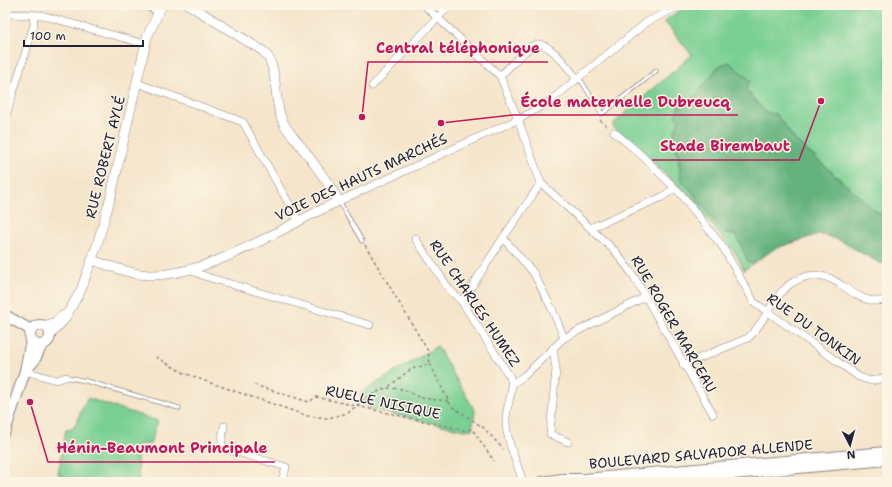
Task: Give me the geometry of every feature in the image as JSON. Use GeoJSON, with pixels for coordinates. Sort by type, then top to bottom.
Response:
{"type":"FeatureCollection","features":[{"type":"Feature","properties":{"kind":"main road"},"geometry":{"type":"LineString","coordinates":[[5,315],[31,335],[36,344],[42,345]]}},
{"type":"Feature","properties":{"kind":"main road"},"geometry":{"type":"LineString","coordinates":[[5,431],[25,371],[31,335],[37,326],[44,326],[50,335],[48,341],[42,345],[34,361],[25,371]]}},
{"type":"Feature","properties":{"kind":"main road","name":"BOULEVARD SALVADOR ALLENDE"},"geometry":{"type":"LineString","coordinates":[[542,482],[887,455]]}},
{"type":"Feature","properties":{"kind":"main road","name":"BOULEVARD SALVADOR ALLENDE"},"geometry":{"type":"LineString","coordinates":[[643,482],[887,455]]}},
{"type":"Feature","properties":{"kind":"street"},"geometry":{"type":"LineString","coordinates":[[189,5],[269,56],[274,72],[275,98],[281,119],[322,174],[339,201]]}},
{"type":"Feature","properties":{"kind":"street"},"geometry":{"type":"LineString","coordinates":[[424,5],[500,76],[518,119],[541,183],[503,238],[462,302]]}},
{"type":"Feature","properties":{"kind":"street"},"geometry":{"type":"LineString","coordinates":[[372,86],[450,5]]}},
{"type":"Feature","properties":{"kind":"street","name":"VOIE DES HAUTS MARCHÉS"},"geometry":{"type":"LineString","coordinates":[[92,260],[131,272],[147,274],[190,270],[230,255],[298,220],[518,119],[550,101],[647,22],[680,5]]}},
{"type":"Feature","properties":{"kind":"street","name":"RUE ROBERT AYLÉ"},"geometry":{"type":"LineString","coordinates":[[50,335],[59,327],[81,290],[92,260],[111,196],[145,44],[159,9]]}},
{"type":"Feature","properties":{"kind":"street"},"geometry":{"type":"LineString","coordinates":[[5,14],[41,15],[145,44]]}},
{"type":"Feature","properties":{"kind":"street"},"geometry":{"type":"LineString","coordinates":[[5,119],[34,25],[33,15]]}},
{"type":"Feature","properties":{"kind":"street"},"geometry":{"type":"LineString","coordinates":[[500,76],[534,45],[542,44],[550,48],[578,79]]}},
{"type":"Feature","properties":{"kind":"street"},"geometry":{"type":"LineString","coordinates":[[137,83],[243,122],[298,220]]}},
{"type":"Feature","properties":{"kind":"street","name":"RUE DU TONKIN"},"geometry":{"type":"LineString","coordinates":[[614,132],[675,188],[722,246],[749,296],[768,312],[859,377],[871,381],[887,378]]}},
{"type":"Feature","properties":{"kind":"street","name":"RUE ROGER MARCEAU"},"geometry":{"type":"LineString","coordinates":[[541,183],[615,250],[633,275],[683,365],[713,414]]}},
{"type":"Feature","properties":{"kind":"street"},"geometry":{"type":"LineString","coordinates":[[590,228],[662,196],[675,188]]}},
{"type":"Feature","properties":{"kind":"street","name":"RUE CHARLES HUMEZ"},"geometry":{"type":"LineString","coordinates":[[415,238],[449,289],[462,302],[510,377],[512,384]]}},
{"type":"Feature","properties":{"kind":"street"},"geometry":{"type":"LineString","coordinates":[[503,238],[533,272],[553,311],[564,338]]}},
{"type":"Feature","properties":{"kind":"street"},"geometry":{"type":"LineString","coordinates":[[190,270],[207,277],[370,325]]}},
{"type":"Feature","properties":{"kind":"street"},"geometry":{"type":"LineString","coordinates":[[683,365],[748,338],[755,331],[784,287],[795,280],[811,275],[820,275],[830,278],[858,297],[866,300],[887,300]]}},
{"type":"Feature","properties":{"kind":"street"},"geometry":{"type":"LineString","coordinates":[[523,482],[507,429],[506,418],[512,384],[524,376],[564,338],[644,297]]}},
{"type":"Feature","properties":{"kind":"street","name":"RUE ROBERT AYLÉ"},"geometry":{"type":"LineString","coordinates":[[44,326],[56,322],[67,312]]}},
{"type":"Feature","properties":{"kind":"street"},"geometry":{"type":"LineString","coordinates":[[553,348],[556,369],[550,434],[568,442]]}},
{"type":"Feature","properties":{"kind":"street"},"geometry":{"type":"LineString","coordinates":[[25,371],[56,380],[66,378]]}},
{"type":"Feature","properties":{"kind":"street"},"geometry":{"type":"LineString","coordinates":[[224,426],[220,447],[286,467],[282,482]]}},
{"type":"Feature","properties":{"kind":"lane"},"geometry":{"type":"LineString","coordinates":[[141,5],[159,9]]}},
{"type":"Feature","properties":{"kind":"lane"},"geometry":{"type":"LineString","coordinates":[[578,79],[582,82],[602,114],[656,71]]}},
{"type":"Feature","properties":{"kind":"lane"},"geometry":{"type":"LineString","coordinates":[[339,201],[362,241]]}},
{"type":"Feature","properties":{"kind":"lane"},"geometry":{"type":"LineString","coordinates":[[66,378],[86,381],[179,408]]}},
{"type":"Feature","properties":{"kind":"lane"},"geometry":{"type":"LineString","coordinates":[[594,482],[887,455]]}},
{"type":"Feature","properties":{"kind":"path"},"geometry":{"type":"LineString","coordinates":[[602,114],[601,121],[614,132]]}},
{"type":"Feature","properties":{"kind":"path"},"geometry":{"type":"LineString","coordinates":[[362,241],[428,351],[430,364],[451,406],[484,428],[505,451],[515,457]]}},
{"type":"Feature","properties":{"kind":"path"},"geometry":{"type":"LineString","coordinates":[[156,357],[182,372],[205,381],[308,416],[328,418],[348,413],[357,407],[368,396],[388,388],[411,369],[430,364]]}},
{"type":"Feature","properties":{"kind":"path","name":"RUELLE NISIQUE"},"geometry":{"type":"LineString","coordinates":[[254,385],[309,402],[316,397],[465,430],[472,429],[494,460]]}},
{"type":"Feature","properties":{"kind":"path"},"geometry":{"type":"LineString","coordinates":[[388,388],[403,389],[420,398],[448,401]]}},
{"type":"Feature","properties":{"kind":"green space"},"geometry":{"type":"Polygon","coordinates":[[[688,5],[887,5],[887,216],[877,212],[795,140],[776,114],[765,112],[746,90],[719,66],[698,93],[680,120],[671,141],[678,153],[681,181],[689,188],[723,232],[737,236],[748,262],[754,263],[744,270],[738,257],[686,193],[613,127],[614,123],[692,55],[664,21],[688,5]]]}},
{"type":"Feature","properties":{"kind":"green space"},"geometry":{"type":"Polygon","coordinates":[[[729,62],[750,80],[746,90],[765,112],[776,114],[795,140],[877,212],[887,216],[887,261],[881,264],[839,240],[819,234],[774,249],[754,263],[748,262],[737,236],[723,232],[689,188],[681,181],[678,153],[671,141],[679,120],[675,116],[682,99],[693,99],[719,66],[729,62]]]}},
{"type":"Feature","properties":{"kind":"green space"},"geometry":{"type":"Polygon","coordinates":[[[437,346],[475,411],[472,429],[465,430],[369,409],[359,394],[437,346]]]}},
{"type":"Feature","properties":{"kind":"green space"},"geometry":{"type":"Polygon","coordinates":[[[87,398],[158,421],[150,444],[136,445],[139,482],[68,482],[69,479],[58,474],[66,429],[73,429],[87,398]]]}},
{"type":"Feature","properties":{"kind":"place","name":"Stade Birembaut"},"geometry":{"type":"Point","coordinates":[821,101]}},
{"type":"Feature","properties":{"kind":"place","name":"Central téléphonique"},"geometry":{"type":"Point","coordinates":[362,117]}},
{"type":"Feature","properties":{"kind":"place","name":"École maternelle Dubreucq"},"geometry":{"type":"Point","coordinates":[441,123]}},
{"type":"Feature","properties":{"kind":"place","name":"Hénin-Beaumont Principale"},"geometry":{"type":"Point","coordinates":[30,402]}}]}
